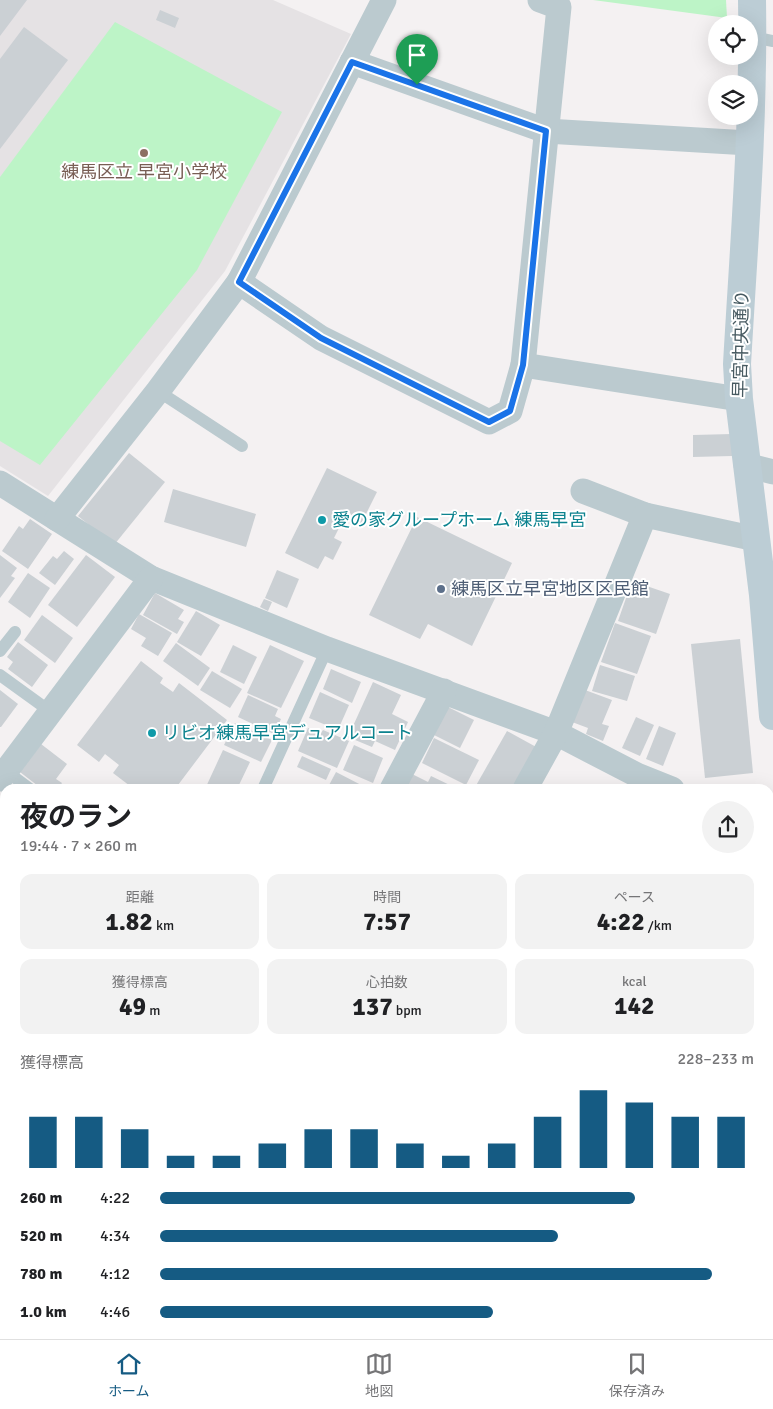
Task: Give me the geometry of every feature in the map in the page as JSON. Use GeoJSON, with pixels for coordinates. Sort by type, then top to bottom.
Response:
{"type":"FeatureCollection","features":[{"type":"Feature","properties":{"kind":"street"},"geometry":{"type":"LineString","coordinates":[[57,520],[158,391],[239,282],[384,0]]}},
{"type":"Feature","properties":{"kind":"street"},"geometry":{"type":"LineString","coordinates":[[239,282],[321,338],[489,422],[510,411],[523,365],[559,7],[540,0]]}},
{"type":"Feature","properties":{"kind":"street","name":"早宮中央通り"},"geometry":{"type":"LineString","coordinates":[[752,0],[763,39],[749,143],[737,364],[746,465],[764,595],[773,716]]}},
{"type":"Feature","properties":{"kind":"street"},"geometry":{"type":"LineString","coordinates":[[352,62],[546,131],[749,143]]}},
{"type":"Feature","properties":{"kind":"street"},"geometry":{"type":"LineString","coordinates":[[523,365],[739,400]]}},
{"type":"Feature","properties":{"kind":"street"},"geometry":{"type":"LineString","coordinates":[[746,465],[773,472]]}},
{"type":"Feature","properties":{"kind":"street"},"geometry":{"type":"LineString","coordinates":[[0,482],[151,578],[327,649],[556,733],[637,775],[660,784]]}},
{"type":"Feature","properties":{"kind":"street"},"geometry":{"type":"LineString","coordinates":[[583,491],[645,515],[756,539]]}},
{"type":"Feature","properties":{"kind":"street"},"geometry":{"type":"LineString","coordinates":[[528,784],[556,733],[645,515]]}},
{"type":"Feature","properties":{"kind":"street"},"geometry":{"type":"LineString","coordinates":[[3,775],[151,578]]}},
{"type":"Feature","properties":{"kind":"street"},"geometry":{"type":"LineString","coordinates":[[395,784],[444,691]]}},
{"type":"Feature","properties":{"kind":"lane"},"geometry":{"type":"LineString","coordinates":[[158,391],[242,446]]}},
{"type":"Feature","properties":{"kind":"lane"},"geometry":{"type":"LineString","coordinates":[[0,651],[15,632]]}},
{"type":"Feature","properties":{"kind":"lane"},"geometry":{"type":"LineString","coordinates":[[265,784],[327,649]]}},
{"type":"Feature","properties":{"kind":"lane"},"geometry":{"type":"LineString","coordinates":[[0,675],[51,712]]}},
{"type":"Feature","properties":{"kind":"lane"},"geometry":{"type":"LineString","coordinates":[[3,775],[20,784]]}},
{"type":"Feature","properties":{"kind":"shaded area","name":"練馬区立 早宮小学校"},"geometry":{"type":"Polygon","coordinates":[[[0,0],[273,0],[351,34],[225,271],[48,496],[0,466],[0,0]]]}},
{"type":"Feature","properties":{"kind":"green space"},"geometry":{"type":"Polygon","coordinates":[[[593,0],[726,0],[727,15],[708,15],[593,0]]]}},
{"type":"Feature","properties":{"kind":"green space","name":"練馬区立 早宮小学校"},"geometry":{"type":"Polygon","coordinates":[[[115,22],[282,112],[197,270],[40,465],[0,441],[0,177],[115,22]]]}},
{"type":"Feature","properties":{"kind":"building"},"geometry":{"type":"Polygon","coordinates":[[[0,0],[27,0],[0,36],[0,0]]]}},
{"type":"Feature","properties":{"kind":"building"},"geometry":{"type":"Polygon","coordinates":[[[160,10],[179,18],[175,28],[156,20],[160,10]]]}},
{"type":"Feature","properties":{"kind":"building"},"geometry":{"type":"Polygon","coordinates":[[[24,27],[68,60],[0,149],[0,59],[24,27]]]}},
{"type":"Feature","properties":{"kind":"building"},"geometry":{"type":"Polygon","coordinates":[[[732,434],[732,456],[693,457],[693,435],[732,434]]]}},
{"type":"Feature","properties":{"kind":"building"},"geometry":{"type":"Polygon","coordinates":[[[129,453],[165,482],[114,545],[78,516],[129,453]]]}},
{"type":"Feature","properties":{"kind":"building","name":"愛の家グループホーム 練馬早宮"},"geometry":{"type":"Polygon","coordinates":[[[327,468],[377,492],[361,524],[345,516],[334,538],[342,542],[333,560],[325,556],[318,569],[285,553],[327,468]]]}},
{"type":"Feature","properties":{"kind":"building"},"geometry":{"type":"Polygon","coordinates":[[[173,489],[256,514],[246,547],[164,522],[173,489]]]}},
{"type":"Feature","properties":{"kind":"building","name":"練馬区立早宮地区区民館"},"geometry":{"type":"Polygon","coordinates":[[[417,517],[512,563],[472,646],[428,624],[420,639],[369,615],[417,517]]]}},
{"type":"Feature","properties":{"kind":"building"},"geometry":{"type":"Polygon","coordinates":[[[30,519],[52,534],[28,569],[2,551],[19,526],[23,529],[30,519]]]}},
{"type":"Feature","properties":{"kind":"building"},"geometry":{"type":"Polygon","coordinates":[[[64,551],[74,559],[55,585],[39,573],[53,556],[57,559],[64,551]]]}},
{"type":"Feature","properties":{"kind":"building"},"geometry":{"type":"Polygon","coordinates":[[[0,555],[17,568],[11,576],[15,578],[0,598],[0,555]]]}},
{"type":"Feature","properties":{"kind":"building"},"geometry":{"type":"Polygon","coordinates":[[[86,555],[115,577],[77,627],[48,605],[86,555]]]}},
{"type":"Feature","properties":{"kind":"building"},"geometry":{"type":"Polygon","coordinates":[[[277,570],[299,579],[287,608],[265,598],[277,570]]]}},
{"type":"Feature","properties":{"kind":"building"},"geometry":{"type":"Polygon","coordinates":[[[28,573],[50,588],[30,618],[8,602],[28,573]]]}},
{"type":"Feature","properties":{"kind":"building"},"geometry":{"type":"Polygon","coordinates":[[[632,581],[670,594],[656,634],[618,621],[632,581]]]}},
{"type":"Feature","properties":{"kind":"building"},"geometry":{"type":"Polygon","coordinates":[[[155,593],[184,610],[178,619],[184,622],[177,634],[143,615],[155,593]]]}},
{"type":"Feature","properties":{"kind":"building"},"geometry":{"type":"Polygon","coordinates":[[[264,599],[272,602],[268,611],[260,607],[264,599]]]}},
{"type":"Feature","properties":{"kind":"building"},"geometry":{"type":"Polygon","coordinates":[[[196,611],[220,625],[201,656],[177,642],[196,611]]]}},
{"type":"Feature","properties":{"kind":"building"},"geometry":{"type":"Polygon","coordinates":[[[139,614],[172,633],[158,656],[141,646],[146,638],[131,629],[139,614]]]}},
{"type":"Feature","properties":{"kind":"building"},"geometry":{"type":"Polygon","coordinates":[[[42,615],[73,638],[55,663],[24,640],[42,615]]]}},
{"type":"Feature","properties":{"kind":"building"},"geometry":{"type":"Polygon","coordinates":[[[615,623],[651,636],[637,674],[601,662],[615,623]]]}},
{"type":"Feature","properties":{"kind":"building"},"geometry":{"type":"Polygon","coordinates":[[[740,639],[753,773],[705,778],[691,644],[740,639]]]}},
{"type":"Feature","properties":{"kind":"building"},"geometry":{"type":"Polygon","coordinates":[[[18,642],[48,665],[32,687],[8,669],[13,662],[7,657],[18,642]]]}},
{"type":"Feature","properties":{"kind":"building"},"geometry":{"type":"Polygon","coordinates":[[[176,643],[210,668],[198,686],[163,661],[176,643]]]}},
{"type":"Feature","properties":{"kind":"building"},"geometry":{"type":"Polygon","coordinates":[[[233,645],[257,657],[244,684],[220,672],[233,645]]]}},
{"type":"Feature","properties":{"kind":"building"},"geometry":{"type":"Polygon","coordinates":[[[270,645],[304,661],[281,708],[247,693],[270,645]]]}},
{"type":"Feature","properties":{"kind":"building","name":"リビオ練馬早宮デュアルコート"},"geometry":{"type":"Polygon","coordinates":[[[141,661],[163,678],[160,683],[173,692],[179,683],[227,720],[179,784],[127,784],[113,773],[119,765],[105,754],[99,762],[77,745],[141,661]]]}},
{"type":"Feature","properties":{"kind":"building"},"geometry":{"type":"Polygon","coordinates":[[[600,665],[635,676],[627,701],[592,691],[600,665]]]}},
{"type":"Feature","properties":{"kind":"building"},"geometry":{"type":"Polygon","coordinates":[[[331,669],[361,682],[352,703],[323,689],[331,669]]]}},
{"type":"Feature","properties":{"kind":"building"},"geometry":{"type":"Polygon","coordinates":[[[212,671],[242,689],[230,708],[200,690],[212,671]]]}},
{"type":"Feature","properties":{"kind":"building"},"geometry":{"type":"Polygon","coordinates":[[[373,682],[401,695],[392,714],[408,722],[395,750],[375,741],[372,747],[348,737],[373,682]]]}},
{"type":"Feature","properties":{"kind":"building"},"geometry":{"type":"Polygon","coordinates":[[[0,690],[18,704],[1,727],[0,727],[0,690]]]}},
{"type":"Feature","properties":{"kind":"building"},"geometry":{"type":"Polygon","coordinates":[[[585,690],[612,700],[602,724],[609,726],[603,741],[586,734],[588,728],[572,722],[585,690]]]}},
{"type":"Feature","properties":{"kind":"building"},"geometry":{"type":"Polygon","coordinates":[[[320,692],[349,705],[338,730],[309,718],[320,692]]]}},
{"type":"Feature","properties":{"kind":"building"},"geometry":{"type":"Polygon","coordinates":[[[248,695],[278,709],[275,716],[281,719],[274,734],[238,717],[248,695]]]}},
{"type":"Feature","properties":{"kind":"building"},"geometry":{"type":"Polygon","coordinates":[[[448,707],[474,720],[460,748],[434,735],[448,707]]]}},
{"type":"Feature","properties":{"kind":"building"},"geometry":{"type":"Polygon","coordinates":[[[636,717],[654,725],[640,756],[622,748],[636,717]]]}},
{"type":"Feature","properties":{"kind":"building"},"geometry":{"type":"Polygon","coordinates":[[[235,723],[272,740],[261,762],[224,745],[235,723]]]}},
{"type":"Feature","properties":{"kind":"building"},"geometry":{"type":"Polygon","coordinates":[[[659,726],[676,733],[663,766],[646,759],[659,726]]]}},
{"type":"Feature","properties":{"kind":"building"},"geometry":{"type":"Polygon","coordinates":[[[308,728],[321,733],[323,730],[349,741],[337,768],[298,751],[308,728]]]}},
{"type":"Feature","properties":{"kind":"building"},"geometry":{"type":"Polygon","coordinates":[[[507,731],[538,748],[518,784],[477,784],[507,731]]]}},
{"type":"Feature","properties":{"kind":"building"},"geometry":{"type":"Polygon","coordinates":[[[434,738],[479,760],[467,784],[422,763],[434,738]]]}},
{"type":"Feature","properties":{"kind":"building"},"geometry":{"type":"Polygon","coordinates":[[[41,744],[67,764],[56,779],[61,784],[36,784],[20,772],[41,744]]]}},
{"type":"Feature","properties":{"kind":"building"},"geometry":{"type":"Polygon","coordinates":[[[354,745],[383,758],[373,783],[343,770],[354,745]]]}},
{"type":"Feature","properties":{"kind":"building"},"geometry":{"type":"Polygon","coordinates":[[[223,750],[250,762],[239,784],[207,784],[223,750]]]}},
{"type":"Feature","properties":{"kind":"building"},"geometry":{"type":"Polygon","coordinates":[[[302,756],[331,769],[326,780],[297,767],[302,756]]]}},
{"type":"Feature","properties":{"kind":"building"},"geometry":{"type":"Polygon","coordinates":[[[336,772],[359,784],[330,784],[336,772]]]}},
{"type":"Feature","properties":{"kind":"building"},"geometry":{"type":"Polygon","coordinates":[[[412,774],[428,782],[431,776],[448,784],[407,784],[412,774]]]}},
{"type":"Feature","properties":{"kind":"place","name":"練馬区立 早宮小学校"},"geometry":{"type":"Point","coordinates":[144,153]}},
{"type":"Feature","properties":{"kind":"place","name":"愛の家グループホーム 練馬早宮"},"geometry":{"type":"Point","coordinates":[322,520]}},
{"type":"Feature","properties":{"kind":"place","name":"練馬区立早宮地区区民館"},"geometry":{"type":"Point","coordinates":[441,589]}},
{"type":"Feature","properties":{"kind":"place","name":"リビオ練馬早宮デュアルコート"},"geometry":{"type":"Point","coordinates":[152,733]}},
{"type":"Feature","properties":{"kind":"route"},"geometry":{"type":"LineString","coordinates":[[352,62],[417,85],[546,131],[523,365],[510,411],[489,422],[321,338],[239,282],[352,62]]}}]}
